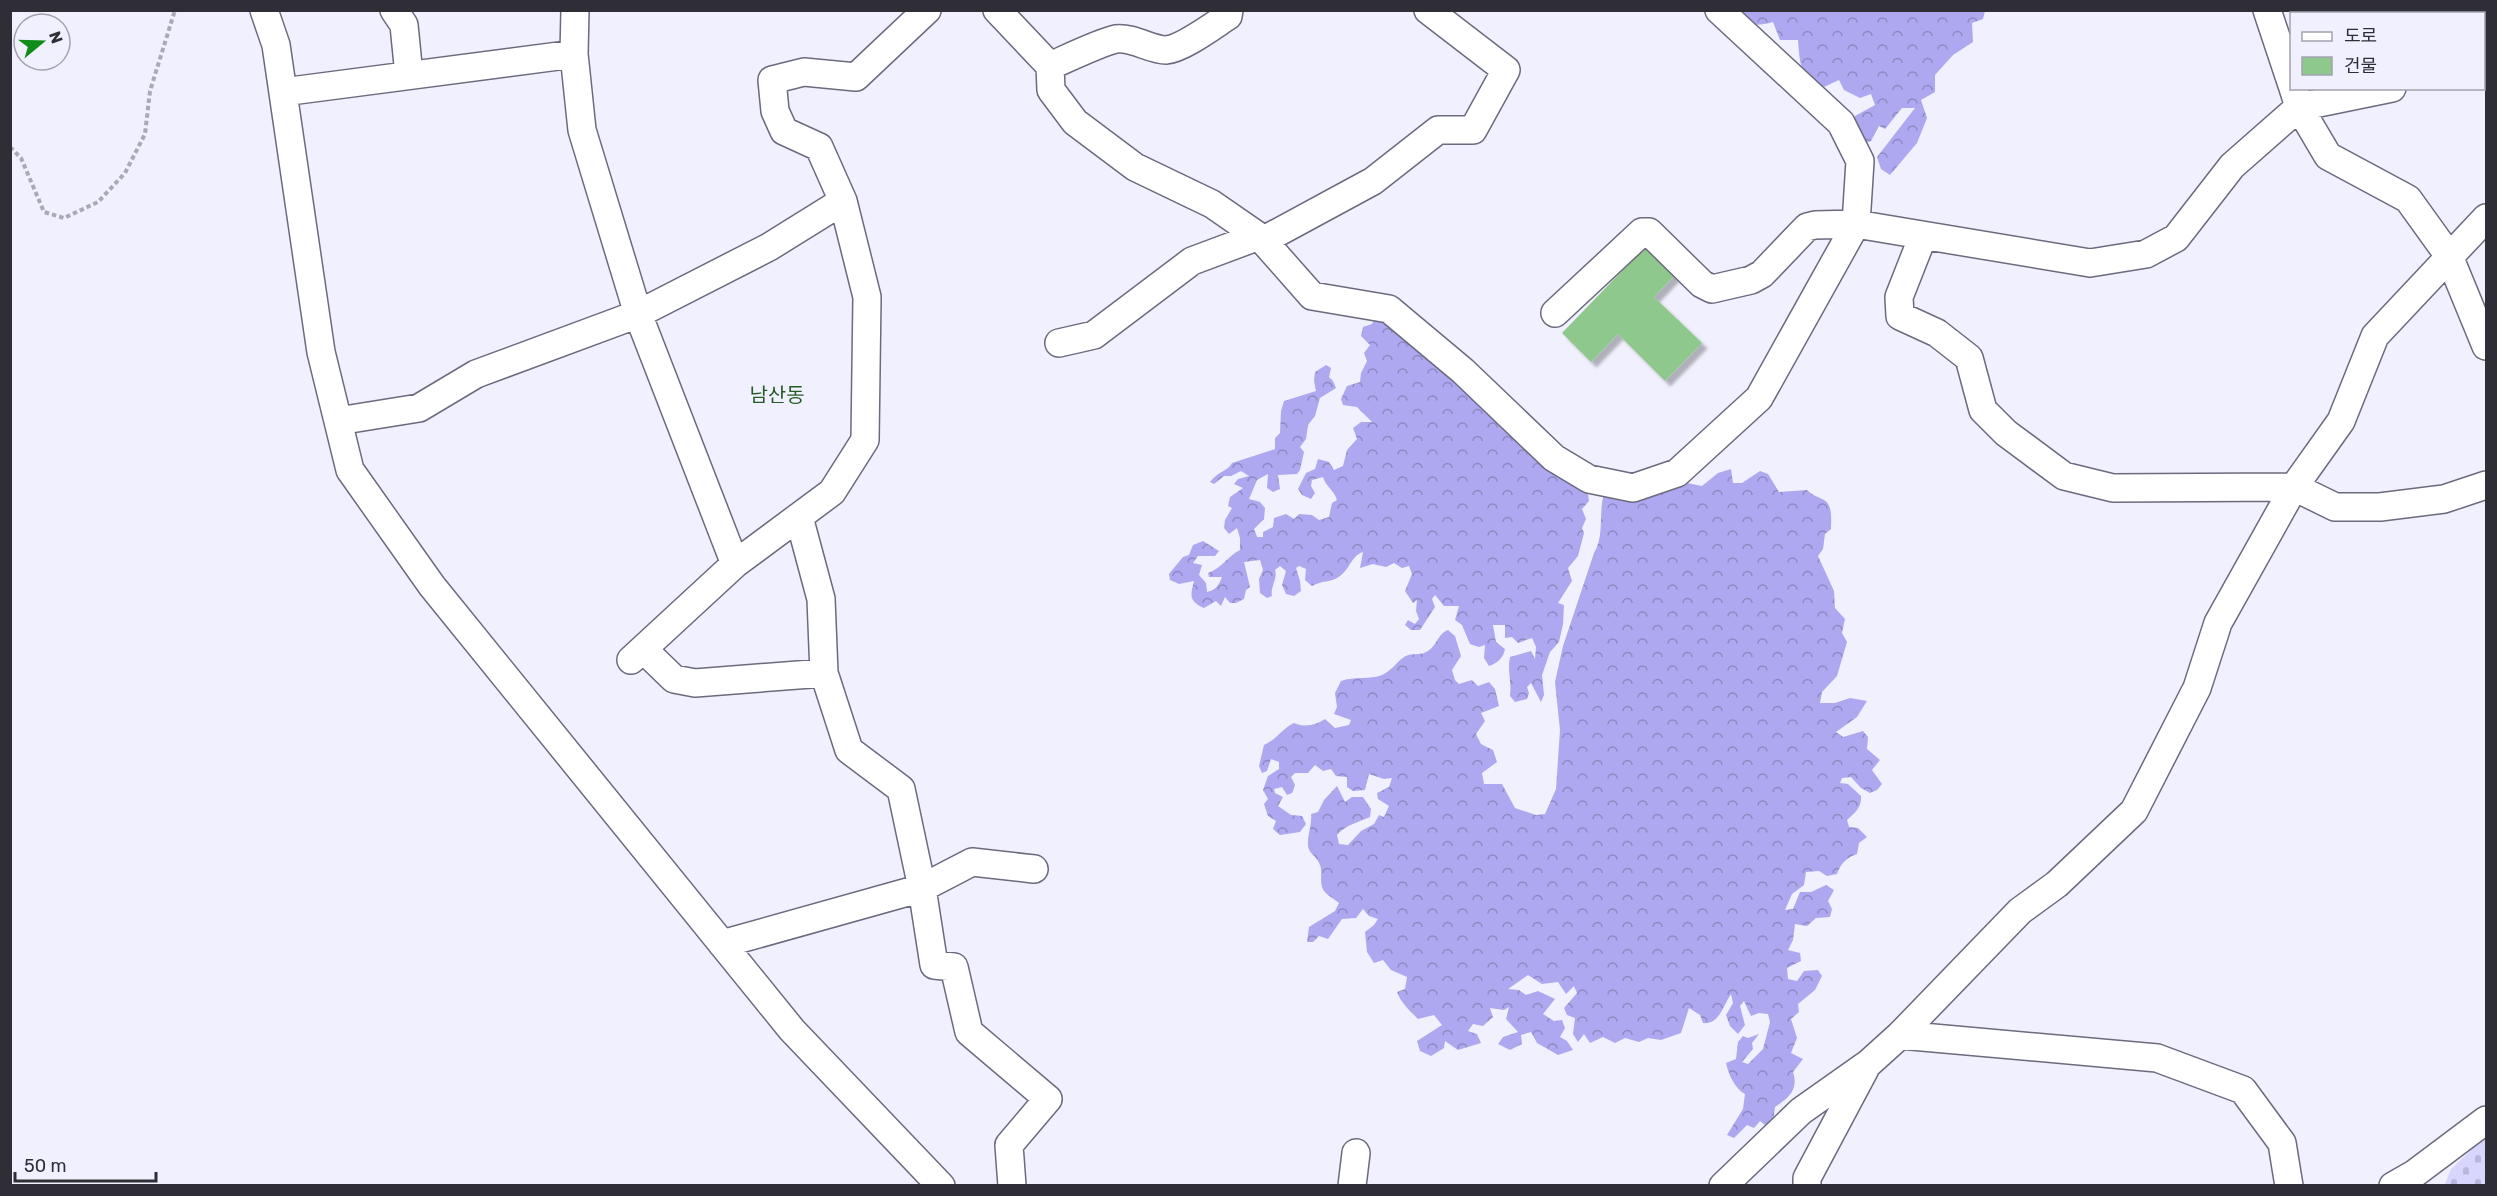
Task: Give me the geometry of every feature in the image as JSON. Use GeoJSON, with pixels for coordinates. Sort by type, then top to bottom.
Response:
{"type":"FeatureCollection","features":[{"type":"Feature","properties":{"kind":"street"},"geometry":{"type":"LineString","coordinates":[[264,10],[276,45],[321,352],[350,470],[432,586],[792,1030],[941,1185]]}},
{"type":"Feature","properties":{"kind":"street"},"geometry":{"type":"LineString","coordinates":[[394,10],[404,25],[409,75]]}},
{"type":"Feature","properties":{"kind":"street"},"geometry":{"type":"LineString","coordinates":[[575,10],[574,54],[582,130],[638,314],[735,564]]}},
{"type":"Feature","properties":{"kind":"street"},"geometry":{"type":"LineString","coordinates":[[824,674],[695,683],[674,679],[637,654],[735,564],[832,492],[865,440],[867,297],[843,201],[819,147],[784,130],[775,111],[772,80],[804,72],[856,77],[927,10]]}},
{"type":"Feature","properties":{"kind":"street"},"geometry":{"type":"LineString","coordinates":[[997,10],[1050,66],[1051,90],[1075,122],[1135,167],[1212,204],[1264,240],[1373,181],[1438,130],[1473,130],[1506,70],[1428,10]]}},
{"type":"Feature","properties":{"kind":"street"},"geometry":{"type":"LineString","coordinates":[[1050,66],[1116,39],[1140,42],[1166,50],[1180,45],[1214,25],[1228,16],[1229,10]]}},
{"type":"Feature","properties":{"kind":"street"},"geometry":{"type":"LineString","coordinates":[[1259,236],[1312,296],[1389,309],[1463,371],[1554,458],[1589,479],[1633,488],[1677,473],[1759,398],[1856,224],[1860,161],[1841,123],[1719,10]]}},
{"type":"Feature","properties":{"kind":"street"},"geometry":{"type":"LineString","coordinates":[[2267,10],[2290,82]]}},
{"type":"Feature","properties":{"kind":"street"},"geometry":{"type":"LineString","coordinates":[[283,92],[574,54]]}},
{"type":"Feature","properties":{"kind":"street"},"geometry":{"type":"LineString","coordinates":[[1555,313],[1642,232],[1649,232],[1702,284],[1712,289],[1751,280],[1762,274],[1807,227],[1815,225],[1856,224],[2090,263],[2146,254],[2176,238],[2232,166],[2294,94],[2359,90]]}},
{"type":"Feature","properties":{"kind":"street"},"geometry":{"type":"LineString","coordinates":[[2294,94],[2328,156],[2408,199],[2449,256],[2487,346]]}},
{"type":"Feature","properties":{"kind":"street"},"geometry":{"type":"LineString","coordinates":[[338,421],[419,408],[476,374],[638,314],[769,247],[843,201]]}},
{"type":"Feature","properties":{"kind":"street"},"geometry":{"type":"LineString","coordinates":[[1723,1185],[1801,1111],[1869,1063],[1900,1035],[2020,911],[2058,884],[2134,810],[2197,688],[2218,623],[2294,487],[2341,421],[2375,336],[2487,218]]}},
{"type":"Feature","properties":{"kind":"street"},"geometry":{"type":"LineString","coordinates":[[1059,343],[1094,335],[1192,261],[1259,236]]}},
{"type":"Feature","properties":{"kind":"street"},"geometry":{"type":"LineString","coordinates":[[1923,236],[1899,297],[1900,316],[1937,333],[1969,358],[1983,410],[2006,433],[2064,476],[2113,488],[2294,487],[2335,507],[2380,507],[2444,499],[2487,485]]}},
{"type":"Feature","properties":{"kind":"street"},"geometry":{"type":"LineString","coordinates":[[799,517],[821,599],[824,674],[849,750],[901,789],[922,888],[934,965],[954,967],[969,1032],[1048,1099],[1009,1145],[1012,1185]]}},
{"type":"Feature","properties":{"kind":"street"},"geometry":{"type":"LineString","coordinates":[[722,944],[922,888],[972,862],[1034,869]]}},
{"type":"Feature","properties":{"kind":"street"},"geometry":{"type":"LineString","coordinates":[[1900,1035],[2157,1058],[2243,1090],[2283,1143],[2289,1185]]}},
{"type":"Feature","properties":{"kind":"street"},"geometry":{"type":"LineString","coordinates":[[1807,1185],[1807,1178],[1869,1063]]}},
{"type":"Feature","properties":{"kind":"street"},"geometry":{"type":"LineString","coordinates":[[2392,1185],[2414,1174],[2487,1120]]}},
{"type":"Feature","properties":{"kind":"street"},"geometry":{"type":"LineString","coordinates":[[1352,1185],[1356,1153]]}},
{"type":"Feature","properties":{"kind":"path"},"geometry":{"type":"LineString","coordinates":[[10,147],[21,158],[44,212],[64,218],[98,202],[126,173],[146,134],[150,91],[175,10]]}},
{"type":"Feature","properties":{"kind":"green space"},"geometry":{"type":"Polygon","coordinates":[[[1729,11],[1985,11],[1983,19],[1972,23],[1973,42],[1953,55],[1935,75],[1935,92],[1921,100],[1927,118],[1917,143],[1890,175],[1881,169],[1877,157],[1915,108],[1902,108],[1885,129],[1879,126],[1871,141],[1862,144],[1853,127],[1855,116],[1875,105],[1871,94],[1860,98],[1844,90],[1839,80],[1824,87],[1816,83],[1802,69],[1798,40],[1780,40],[1773,22],[1749,24],[1739,20],[1729,11]]]}},
{"type":"Feature","properties":{"kind":"green space"},"geometry":{"type":"Polygon","coordinates":[[[1385,315],[1591,489],[1588,494],[1589,501],[1582,509],[1586,519],[1582,528],[1584,533],[1578,556],[1568,568],[1572,581],[1558,603],[1564,605],[1563,624],[1559,642],[1550,652],[1542,675],[1544,695],[1541,702],[1531,683],[1527,687],[1529,693],[1527,699],[1515,702],[1510,696],[1510,657],[1531,651],[1535,659],[1536,647],[1532,638],[1518,643],[1512,637],[1505,638],[1505,625],[1493,625],[1496,642],[1505,649],[1500,660],[1489,666],[1484,658],[1485,645],[1479,647],[1470,644],[1462,625],[1455,620],[1459,606],[1444,606],[1435,595],[1432,599],[1435,607],[1420,630],[1411,630],[1405,625],[1408,620],[1415,624],[1419,619],[1416,611],[1417,600],[1413,603],[1405,591],[1412,574],[1409,566],[1402,568],[1394,563],[1386,567],[1373,564],[1360,568],[1363,552],[1356,556],[1340,576],[1312,586],[1305,580],[1306,569],[1299,566],[1296,568],[1301,591],[1294,596],[1286,594],[1282,585],[1286,571],[1280,566],[1275,570],[1272,596],[1267,598],[1260,593],[1259,579],[1263,570],[1260,560],[1244,562],[1250,587],[1246,590],[1244,599],[1230,603],[1225,597],[1221,606],[1216,601],[1204,608],[1192,598],[1194,581],[1179,584],[1170,580],[1169,574],[1183,557],[1189,555],[1193,545],[1203,541],[1219,551],[1215,556],[1198,556],[1193,563],[1202,565],[1199,575],[1206,583],[1207,592],[1218,585],[1222,577],[1209,577],[1208,573],[1217,569],[1240,550],[1237,528],[1229,534],[1224,528],[1225,520],[1232,508],[1228,506],[1230,497],[1243,488],[1234,484],[1238,479],[1249,476],[1241,471],[1231,476],[1224,476],[1214,484],[1210,482],[1232,463],[1275,449],[1275,438],[1280,433],[1284,401],[1316,391],[1315,372],[1326,365],[1331,368],[1329,377],[1336,388],[1320,398],[1315,416],[1308,425],[1306,439],[1300,447],[1304,452],[1300,470],[1297,474],[1278,475],[1280,489],[1273,492],[1267,488],[1268,474],[1257,480],[1249,499],[1260,502],[1265,508],[1264,519],[1254,529],[1257,537],[1263,537],[1263,532],[1273,527],[1274,518],[1286,514],[1294,519],[1299,514],[1312,515],[1319,520],[1329,517],[1332,503],[1337,500],[1323,477],[1312,480],[1311,486],[1315,493],[1311,499],[1302,495],[1298,489],[1306,473],[1315,469],[1318,459],[1329,462],[1334,470],[1343,466],[1347,450],[1357,439],[1353,428],[1361,422],[1372,422],[1357,407],[1343,405],[1341,399],[1347,386],[1360,382],[1361,373],[1367,361],[1364,353],[1370,345],[1361,336],[1363,327],[1372,324],[1375,318],[1385,315]]]}},
{"type":"Feature","properties":{"kind":"green space"},"geometry":{"type":"Polygon","coordinates":[[[1731,469],[1733,483],[1742,483],[1760,471],[1768,474],[1779,492],[1807,490],[1829,505],[1831,529],[1825,534],[1823,549],[1818,556],[1834,591],[1835,608],[1845,619],[1842,633],[1847,642],[1837,676],[1822,692],[1820,703],[1835,703],[1850,698],[1867,701],[1857,717],[1836,732],[1843,737],[1863,731],[1868,737],[1867,749],[1880,760],[1872,770],[1882,784],[1870,793],[1861,788],[1851,777],[1842,778],[1840,783],[1848,784],[1861,796],[1859,807],[1847,820],[1849,827],[1858,828],[1867,837],[1859,843],[1857,854],[1844,861],[1837,874],[1827,876],[1819,871],[1806,872],[1804,885],[1792,894],[1785,910],[1793,909],[1800,892],[1811,892],[1826,885],[1834,890],[1828,901],[1832,909],[1830,917],[1816,918],[1807,926],[1795,924],[1793,940],[1788,950],[1800,953],[1801,961],[1787,968],[1788,979],[1797,981],[1804,971],[1818,970],[1822,976],[1815,990],[1798,1004],[1799,1012],[1791,1019],[1797,1038],[1791,1053],[1803,1059],[1793,1072],[1795,1084],[1793,1089],[1788,1097],[1775,1107],[1773,1122],[1765,1125],[1760,1121],[1754,1128],[1747,1125],[1734,1138],[1727,1135],[1743,1109],[1745,1094],[1732,1080],[1726,1063],[1736,1059],[1738,1042],[1743,1036],[1748,1038],[1759,1034],[1752,1043],[1753,1049],[1742,1062],[1748,1064],[1763,1049],[1770,1022],[1768,1014],[1759,1013],[1751,1016],[1744,1001],[1740,1006],[1745,1025],[1738,1034],[1730,1026],[1726,1015],[1733,1003],[1731,994],[1720,1014],[1713,1021],[1703,1023],[1700,1015],[1689,1008],[1681,1033],[1661,1040],[1648,1038],[1639,1042],[1625,1038],[1615,1043],[1603,1037],[1590,1043],[1584,1034],[1578,1042],[1573,1034],[1575,1018],[1567,1015],[1564,1008],[1577,993],[1574,986],[1566,994],[1558,982],[1542,984],[1528,975],[1508,989],[1519,990],[1526,995],[1538,991],[1555,999],[1543,1014],[1554,1021],[1562,1020],[1565,1028],[1560,1037],[1567,1041],[1573,1050],[1558,1055],[1537,1043],[1531,1032],[1521,1035],[1522,1044],[1510,1050],[1498,1044],[1503,1037],[1518,1032],[1506,1019],[1509,1007],[1504,1010],[1490,1008],[1493,1017],[1483,1026],[1473,1024],[1468,1031],[1477,1034],[1481,1043],[1458,1050],[1445,1041],[1444,1048],[1431,1056],[1420,1051],[1417,1041],[1442,1025],[1434,1015],[1418,1019],[1403,1003],[1397,992],[1405,989],[1407,977],[1391,970],[1383,960],[1374,963],[1367,952],[1365,932],[1378,919],[1369,916],[1363,909],[1356,918],[1342,919],[1328,939],[1319,936],[1313,942],[1307,942],[1309,927],[1335,911],[1339,903],[1324,891],[1318,860],[1308,846],[1311,814],[1318,812],[1324,800],[1337,786],[1345,802],[1352,797],[1363,797],[1371,809],[1370,817],[1348,826],[1337,835],[1339,844],[1348,845],[1361,831],[1374,824],[1379,815],[1384,817],[1389,806],[1378,799],[1377,793],[1389,787],[1392,778],[1384,779],[1369,774],[1365,790],[1353,791],[1347,787],[1347,777],[1336,776],[1331,769],[1323,771],[1315,765],[1308,773],[1295,773],[1291,777],[1295,785],[1292,793],[1287,795],[1282,787],[1274,789],[1275,793],[1283,797],[1278,806],[1291,815],[1302,816],[1306,824],[1300,832],[1280,835],[1273,829],[1276,821],[1268,816],[1264,804],[1268,799],[1263,790],[1268,776],[1279,769],[1279,762],[1271,759],[1267,771],[1262,773],[1259,766],[1264,745],[1294,723],[1310,725],[1325,719],[1335,728],[1349,725],[1351,720],[1334,714],[1337,707],[1335,693],[1341,681],[1382,675],[1404,657],[1430,650],[1441,634],[1448,630],[1455,636],[1461,656],[1452,670],[1455,680],[1459,684],[1472,680],[1478,686],[1489,682],[1495,689],[1499,706],[1481,713],[1485,721],[1476,734],[1481,744],[1493,750],[1497,762],[1482,773],[1484,784],[1502,784],[1515,808],[1536,815],[1545,814],[1556,789],[1560,730],[1555,682],[1563,646],[1599,539],[1604,494],[1643,490],[1658,495],[1682,482],[1702,486],[1718,473],[1731,469]]]}},
{"type":"Feature","properties":{"kind":"green space"},"geometry":{"type":"Polygon","coordinates":[[[2486,1136],[2486,1185],[2444,1186],[2451,1169],[2486,1136]]]}},
{"type":"Feature","properties":{"kind":"building"},"geometry":{"type":"Polygon","coordinates":[[[1647,245],[1676,274],[1654,297],[1702,343],[1665,381],[1618,334],[1591,362],[1562,333],[1647,245]]]}},
{"type":"Feature","properties":{"kind":"district","name":"남산동"},"geometry":{"type":"Point","coordinates":[777,395]}}]}
